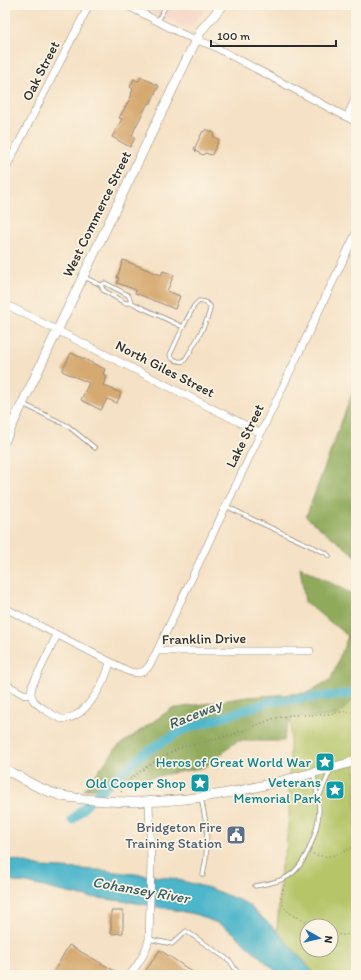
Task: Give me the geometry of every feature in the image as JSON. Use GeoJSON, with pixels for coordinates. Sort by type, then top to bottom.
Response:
{"type":"FeatureCollection","features":[{"type":"Feature","properties":{"kind":"street","name":"Oak Street"},"geometry":{"type":"LineString","coordinates":[[5,170],[89,5]]}},
{"type":"Feature","properties":{"kind":"street"},"geometry":{"type":"LineString","coordinates":[[126,5],[196,40],[213,46],[356,122]]}},
{"type":"Feature","properties":{"kind":"street","name":"West Commerce Street"},"geometry":{"type":"LineString","coordinates":[[5,440],[196,40],[202,29],[223,5]]}},
{"type":"Feature","properties":{"kind":"street"},"geometry":{"type":"LineString","coordinates":[[347,117],[356,97]]}},
{"type":"Feature","properties":{"kind":"street","name":"Lake Street"},"geometry":{"type":"LineString","coordinates":[[157,651],[356,233]]}},
{"type":"Feature","properties":{"kind":"street","name":"North Giles Street"},"geometry":{"type":"LineString","coordinates":[[5,304],[261,433]]}},
{"type":"Feature","properties":{"kind":"street","name":"Franklin Drive"},"geometry":{"type":"LineString","coordinates":[[5,608],[132,673],[142,673],[151,662],[157,651],[310,651]]}},
{"type":"Feature","properties":{"kind":"street"},"geometry":{"type":"LineString","coordinates":[[57,635],[32,686],[30,694],[34,702],[62,719],[70,718],[82,712],[106,676],[110,662]]}},
{"type":"Feature","properties":{"kind":"street"},"geometry":{"type":"LineString","coordinates":[[5,684],[25,694],[30,694]]}},
{"type":"Feature","properties":{"kind":"street"},"geometry":{"type":"LineString","coordinates":[[5,769],[44,790],[63,796],[85,800],[149,803],[239,791],[281,782],[356,761]]}},
{"type":"Feature","properties":{"kind":"street"},"geometry":{"type":"LineString","coordinates":[[130,975],[148,948],[149,940],[151,863],[149,803]]}},
{"type":"Feature","properties":{"kind":"lane"},"geometry":{"type":"LineString","coordinates":[[158,21],[166,5]]}},
{"type":"Feature","properties":{"kind":"lane"},"geometry":{"type":"LineString","coordinates":[[83,277],[101,285],[105,283],[128,295],[132,302],[182,327]]}},
{"type":"Feature","properties":{"kind":"lane"},"geometry":{"type":"LineString","coordinates":[[101,285],[103,290],[125,303],[132,302]]}},
{"type":"Feature","properties":{"kind":"lane"},"geometry":{"type":"LineString","coordinates":[[111,295],[114,288]]}},
{"type":"Feature","properties":{"kind":"lane"},"geometry":{"type":"LineString","coordinates":[[199,301],[205,302],[210,306],[209,315],[184,361],[174,360],[170,355],[182,327],[194,306],[199,301]]}},
{"type":"Feature","properties":{"kind":"lane"},"geometry":{"type":"LineString","coordinates":[[22,404],[68,426],[95,448]]}},
{"type":"Feature","properties":{"kind":"lane"},"geometry":{"type":"LineString","coordinates":[[226,506],[326,553],[329,556]]}},
{"type":"Feature","properties":{"kind":"lane"},"geometry":{"type":"LineString","coordinates":[[318,799],[332,768]]}},
{"type":"Feature","properties":{"kind":"lane"},"geometry":{"type":"LineString","coordinates":[[255,886],[286,878],[297,868],[308,851],[316,829],[319,812],[314,773]]}},
{"type":"Feature","properties":{"kind":"lane"},"geometry":{"type":"LineString","coordinates":[[201,797],[207,828],[206,858],[203,875]]}},
{"type":"Feature","properties":{"kind":"lane"},"geometry":{"type":"LineString","coordinates":[[149,940],[172,944],[186,931],[230,961],[236,974]]}},
{"type":"Feature","properties":{"kind":"path"},"geometry":{"type":"LineString","coordinates":[[119,802],[121,791],[130,779],[179,748],[232,735],[272,719],[291,715],[322,715],[340,712],[356,712]]}},
{"type":"Feature","properties":{"kind":"path"},"geometry":{"type":"LineString","coordinates":[[308,851],[321,857],[329,857],[356,846]]}},
{"type":"Feature","properties":{"kind":"path"},"geometry":{"type":"LineString","coordinates":[[351,848],[356,854]]}},
{"type":"Feature","properties":{"kind":"path"},"geometry":{"type":"LineString","coordinates":[[286,878],[281,898],[283,907],[289,913],[300,918]]}},
{"type":"Feature","properties":{"kind":"path"},"geometry":{"type":"LineString","coordinates":[[339,934],[344,935],[356,931]]}},
{"type":"Feature","properties":{"kind":"shaded area"},"geometry":{"type":"Polygon","coordinates":[[[138,5],[209,5],[193,24],[186,28],[138,5]]]}},
{"type":"Feature","properties":{"kind":"green space"},"geometry":{"type":"Polygon","coordinates":[[[356,383],[356,556],[306,517],[356,383]]]}},
{"type":"Feature","properties":{"kind":"green space"},"geometry":{"type":"Polygon","coordinates":[[[300,567],[356,596],[356,696],[339,714],[321,717],[291,717],[285,732],[284,741],[237,741],[205,767],[84,790],[117,747],[171,709],[247,697],[307,693],[331,679],[348,636],[305,602],[300,567]]]}},
{"type":"Feature","properties":{"kind":"green space"},"geometry":{"type":"Polygon","coordinates":[[[356,696],[356,975],[316,975],[301,958],[339,958],[339,918],[299,918],[299,956],[277,931],[281,866],[286,849],[289,814],[291,717],[321,717],[339,714],[356,696]]]}},
{"type":"Feature","properties":{"kind":"water","name":"Cohansey River"},"geometry":{"type":"Polygon","coordinates":[[[5,858],[42,867],[98,870],[171,878],[209,888],[246,903],[277,931],[299,956],[299,958],[301,958],[316,975],[280,975],[234,933],[222,925],[195,914],[131,902],[81,896],[27,883],[5,881],[5,858]]]}},
{"type":"Feature","properties":{"kind":"building"},"geometry":{"type":"Polygon","coordinates":[[[141,77],[159,86],[135,128],[132,136],[135,138],[130,147],[112,137],[122,119],[119,118],[132,95],[133,89],[130,87],[134,79],[138,81],[141,77]]]}},
{"type":"Feature","properties":{"kind":"building"},"geometry":{"type":"Polygon","coordinates":[[[206,129],[214,133],[213,136],[219,140],[212,155],[205,153],[203,155],[194,149],[203,131],[204,132],[206,129]]]}},
{"type":"Feature","properties":{"kind":"building"},"geometry":{"type":"Polygon","coordinates":[[[123,260],[161,275],[163,271],[174,275],[167,291],[180,296],[175,309],[135,293],[136,290],[117,283],[119,278],[117,278],[123,260]]]}},
{"type":"Feature","properties":{"kind":"building"},"geometry":{"type":"Polygon","coordinates":[[[71,353],[105,369],[103,374],[107,376],[103,385],[121,393],[117,403],[107,399],[101,410],[81,400],[89,383],[62,371],[71,353]]]}},
{"type":"Feature","properties":{"kind":"building"},"geometry":{"type":"Polygon","coordinates":[[[111,911],[123,911],[123,933],[111,934],[111,911]]]}},
{"type":"Feature","properties":{"kind":"building"},"geometry":{"type":"Polygon","coordinates":[[[69,945],[122,975],[52,975],[69,945]]]}},
{"type":"Feature","properties":{"kind":"building"},"geometry":{"type":"Polygon","coordinates":[[[160,950],[197,975],[153,975],[146,970],[160,950]]]}},
{"type":"Feature","properties":{"kind":"waterway","name":"Raceway"},"geometry":{"type":"LineString","coordinates":[[72,820],[101,790],[146,752],[183,730],[269,702],[356,693]]}},
{"type":"Feature","properties":{"kind":"place","name":"Heros of Great World War"},"geometry":{"type":"Point","coordinates":[325,762]}},
{"type":"Feature","properties":{"kind":"place","name":"Old Cooper Shop"},"geometry":{"type":"Point","coordinates":[200,783]}},
{"type":"Feature","properties":{"kind":"place","name":"Veterans Memorial Park"},"geometry":{"type":"Point","coordinates":[335,790]}},
{"type":"Feature","properties":{"kind":"place","name":"Bridgeton Fire Training Station"},"geometry":{"type":"Point","coordinates":[236,835]}}]}
